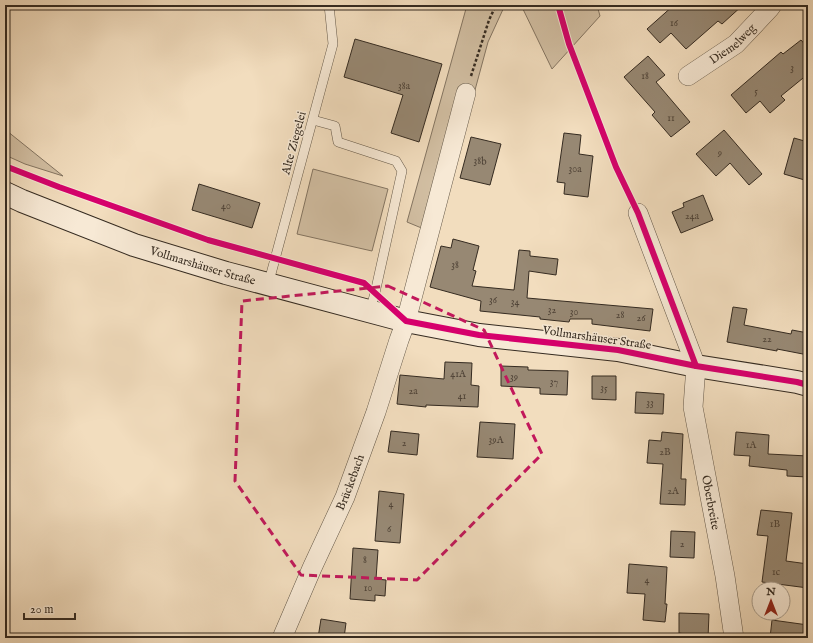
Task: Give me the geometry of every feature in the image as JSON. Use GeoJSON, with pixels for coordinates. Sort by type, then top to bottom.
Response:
{"type":"FeatureCollection","features":[{"type":"Feature","properties":{"kind":"main road","name":"Vollmarshäuser Straße"},"geometry":{"type":"LineString","coordinates":[[5,193],[134,244],[268,285],[372,302],[406,321],[479,334],[618,350],[696,366],[808,385]]}},
{"type":"Feature","properties":{"kind":"street","name":"Diemelweg"},"geometry":{"type":"LineString","coordinates":[[688,76],[736,44],[772,5]]}},
{"type":"Feature","properties":{"kind":"street"},"geometry":{"type":"LineString","coordinates":[[406,321],[466,93]]}},
{"type":"Feature","properties":{"kind":"street"},"geometry":{"type":"LineString","coordinates":[[638,213],[696,366]]}},
{"type":"Feature","properties":{"kind":"street","name":"Brückebach"},"geometry":{"type":"LineString","coordinates":[[282,638],[345,497],[376,412],[406,321]]}},
{"type":"Feature","properties":{"kind":"street","name":"Oberbreite"},"geometry":{"type":"LineString","coordinates":[[696,366],[692,406],[725,576],[734,638]]}},
{"type":"Feature","properties":{"kind":"lane","name":"Alte Ziegelei"},"geometry":{"type":"LineString","coordinates":[[268,285],[333,44],[329,5]]}},
{"type":"Feature","properties":{"kind":"lane"},"geometry":{"type":"LineString","coordinates":[[313,120],[335,126],[338,142],[396,161],[402,171],[372,302]]}},
{"type":"Feature","properties":{"kind":"path"},"geometry":{"type":"LineString","coordinates":[[466,93],[488,20],[496,5]]}},
{"type":"Feature","properties":{"kind":"path"},"geometry":{"type":"LineString","coordinates":[[5,166],[59,187],[208,240],[364,283],[372,302]]}},
{"type":"Feature","properties":{"kind":"highlighted area"},"geometry":{"type":"Polygon","coordinates":[[[388,286],[484,330],[542,454],[417,580],[301,575],[235,481],[242,301],[388,286]]]}},
{"type":"Feature","properties":{"kind":"shaded area"},"geometry":{"type":"Polygon","coordinates":[[[467,5],[505,5],[488,42],[436,234],[407,222],[467,5]]]}},
{"type":"Feature","properties":{"kind":"shaded area"},"geometry":{"type":"Polygon","coordinates":[[[521,5],[597,5],[600,16],[552,69],[521,5]]]}},
{"type":"Feature","properties":{"kind":"shaded area"},"geometry":{"type":"Polygon","coordinates":[[[5,130],[63,176],[25,164],[5,155],[5,130]]]}},
{"type":"Feature","properties":{"kind":"shaded area"},"geometry":{"type":"Polygon","coordinates":[[[313,169],[388,189],[372,251],[297,234],[313,169]]]}},
{"type":"Feature","properties":{"kind":"building"},"geometry":{"type":"Polygon","coordinates":[[[674,5],[743,5],[722,24],[718,21],[686,49],[671,33],[660,43],[647,29],[674,5]]]}},
{"type":"Feature","properties":{"kind":"building"},"geometry":{"type":"Polygon","coordinates":[[[355,39],[442,64],[419,142],[391,133],[403,95],[344,77],[355,39]]]}},
{"type":"Feature","properties":{"kind":"building"},"geometry":{"type":"Polygon","coordinates":[[[801,40],[808,48],[808,74],[781,96],[785,100],[770,113],[760,101],[746,113],[731,95],[781,52],[783,54],[801,40]]]}},
{"type":"Feature","properties":{"kind":"building"},"geometry":{"type":"Polygon","coordinates":[[[648,56],[665,75],[656,82],[690,122],[671,137],[652,115],[655,112],[624,77],[648,56]]]}},
{"type":"Feature","properties":{"kind":"building"},"geometry":{"type":"Polygon","coordinates":[[[724,130],[762,174],[749,185],[730,163],[716,176],[696,154],[724,130]]]}},
{"type":"Feature","properties":{"kind":"building"},"geometry":{"type":"Polygon","coordinates":[[[564,133],[581,135],[579,154],[593,156],[588,197],[564,194],[565,183],[557,182],[564,133]]]}},
{"type":"Feature","properties":{"kind":"building"},"geometry":{"type":"Polygon","coordinates":[[[471,137],[501,144],[490,185],[460,178],[471,137]]]}},
{"type":"Feature","properties":{"kind":"building"},"geometry":{"type":"Polygon","coordinates":[[[794,138],[808,142],[808,181],[784,174],[794,138]]]}},
{"type":"Feature","properties":{"kind":"building"},"geometry":{"type":"Polygon","coordinates":[[[199,184],[260,203],[252,228],[192,210],[199,184]]]}},
{"type":"Feature","properties":{"kind":"building"},"geometry":{"type":"Polygon","coordinates":[[[703,195],[713,220],[681,233],[672,212],[684,207],[683,203],[703,195]]]}},
{"type":"Feature","properties":{"kind":"building"},"geometry":{"type":"Polygon","coordinates":[[[453,239],[479,246],[473,270],[476,271],[472,286],[514,290],[519,250],[530,251],[530,256],[558,259],[556,275],[529,271],[527,298],[653,309],[650,331],[592,324],[592,319],[570,319],[569,322],[540,319],[540,317],[480,311],[481,301],[430,287],[441,246],[451,248],[453,239]]]}},
{"type":"Feature","properties":{"kind":"building"},"geometry":{"type":"Polygon","coordinates":[[[733,307],[747,309],[744,325],[791,334],[792,330],[808,333],[808,355],[727,342],[733,307]]]}},
{"type":"Feature","properties":{"kind":"building"},"geometry":{"type":"Polygon","coordinates":[[[445,362],[472,363],[471,385],[479,386],[478,407],[426,405],[426,407],[397,404],[400,375],[444,379],[445,362]]]}},
{"type":"Feature","properties":{"kind":"building"},"geometry":{"type":"Polygon","coordinates":[[[501,366],[528,367],[528,370],[568,371],[567,395],[540,394],[540,388],[501,386],[501,366]]]}},
{"type":"Feature","properties":{"kind":"building"},"geometry":{"type":"Polygon","coordinates":[[[592,376],[616,376],[616,400],[592,399],[592,376]]]}},
{"type":"Feature","properties":{"kind":"building"},"geometry":{"type":"Polygon","coordinates":[[[636,392],[664,394],[663,414],[635,413],[636,392]]]}},
{"type":"Feature","properties":{"kind":"building"},"geometry":{"type":"Polygon","coordinates":[[[480,422],[515,424],[513,459],[477,457],[480,422]]]}},
{"type":"Feature","properties":{"kind":"building"},"geometry":{"type":"Polygon","coordinates":[[[391,431],[419,434],[417,455],[388,452],[391,431]]]}},
{"type":"Feature","properties":{"kind":"building"},"geometry":{"type":"Polygon","coordinates":[[[662,432],[683,434],[681,479],[686,479],[685,505],[660,504],[663,464],[647,463],[649,440],[661,441],[662,432]]]}},
{"type":"Feature","properties":{"kind":"building"},"geometry":{"type":"Polygon","coordinates":[[[736,432],[769,435],[768,454],[808,456],[808,477],[787,476],[787,470],[749,466],[750,456],[734,455],[736,432]]]}},
{"type":"Feature","properties":{"kind":"building"},"geometry":{"type":"Polygon","coordinates":[[[379,491],[404,494],[400,543],[375,541],[379,491]]]}},
{"type":"Feature","properties":{"kind":"building"},"geometry":{"type":"Polygon","coordinates":[[[761,510],[792,513],[786,561],[808,564],[808,588],[791,586],[791,581],[762,581],[768,536],[757,535],[761,510]]]}},
{"type":"Feature","properties":{"kind":"building"},"geometry":{"type":"Polygon","coordinates":[[[671,531],[695,532],[694,558],[670,557],[671,531]]]}},
{"type":"Feature","properties":{"kind":"building"},"geometry":{"type":"Polygon","coordinates":[[[353,548],[378,550],[376,579],[386,580],[385,596],[375,595],[375,601],[350,599],[353,548]]]}},
{"type":"Feature","properties":{"kind":"building"},"geometry":{"type":"Polygon","coordinates":[[[629,564],[667,567],[665,604],[667,604],[665,622],[643,620],[645,594],[627,593],[629,564]]]}},
{"type":"Feature","properties":{"kind":"building"},"geometry":{"type":"Polygon","coordinates":[[[679,613],[709,614],[708,638],[685,638],[685,634],[679,633],[679,613]]]}},
{"type":"Feature","properties":{"kind":"building"},"geometry":{"type":"Polygon","coordinates":[[[321,619],[346,623],[344,638],[318,638],[321,619]]]}},
{"type":"Feature","properties":{"kind":"building"},"geometry":{"type":"Polygon","coordinates":[[[772,621],[808,625],[808,638],[770,638],[772,621]]]}},
{"type":"Feature","properties":{"kind":"cycle path"},"geometry":{"type":"LineString","coordinates":[[558,5],[569,44],[616,167],[638,213],[696,366]]}},
{"type":"Feature","properties":{"kind":"cycle path"},"geometry":{"type":"LineString","coordinates":[[5,166],[59,187],[208,240],[364,283],[406,321],[479,335],[618,350],[696,366],[808,385]]}}]}
